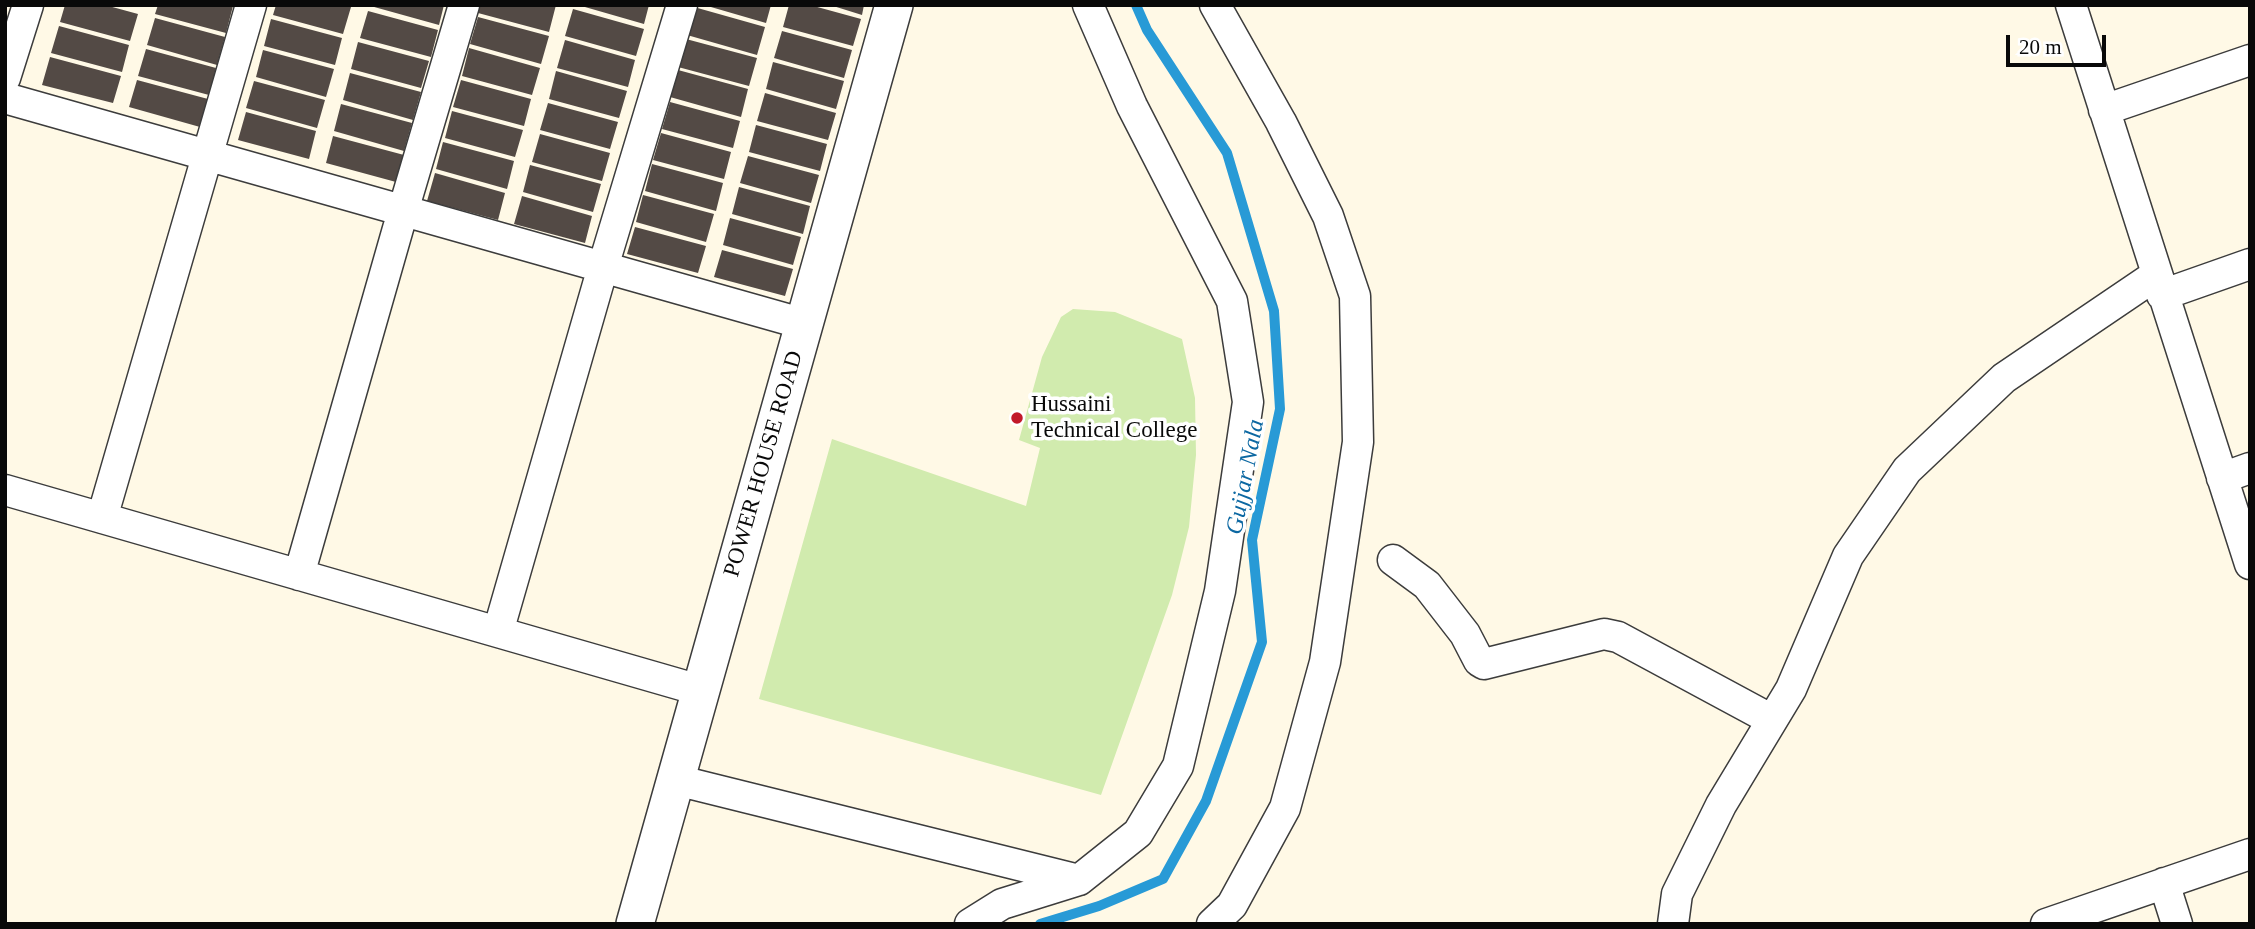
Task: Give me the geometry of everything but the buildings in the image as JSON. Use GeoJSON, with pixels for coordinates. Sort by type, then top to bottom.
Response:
{"type":"FeatureCollection","features":[{"type":"Feature","properties":{"kind":"street"},"geometry":{"type":"LineString","coordinates":[[5,78],[29,5]]}},
{"type":"Feature","properties":{"kind":"street"},"geometry":{"type":"LineString","coordinates":[[103,518],[251,5]]}},
{"type":"Feature","properties":{"kind":"street"},"geometry":{"type":"LineString","coordinates":[[299,575],[464,5]]}},
{"type":"Feature","properties":{"kind":"street"},"geometry":{"type":"LineString","coordinates":[[498,632],[682,5]]}},
{"type":"Feature","properties":{"kind":"street","name":"POWER HOUSE ROAD"},"geometry":{"type":"LineString","coordinates":[[635,924],[894,5]]}},
{"type":"Feature","properties":{"kind":"street"},"geometry":{"type":"LineString","coordinates":[[970,924],[1002,904],[1079,880],[1138,833],[1178,766],[1220,591],[1248,402],[1232,301],[1132,106],[1088,5]]}},
{"type":"Feature","properties":{"kind":"street"},"geometry":{"type":"LineString","coordinates":[[1212,924],[1232,905],[1285,808],[1325,662],[1359,442],[1355,296],[1328,216],[1281,122],[1214,5]]}},
{"type":"Feature","properties":{"kind":"street"},"geometry":{"type":"LineString","coordinates":[[2071,5],[2159,285],[2236,473],[2250,564]]}},
{"type":"Feature","properties":{"kind":"street"},"geometry":{"type":"LineString","coordinates":[[2104,110],[2250,60]]}},
{"type":"Feature","properties":{"kind":"street"},"geometry":{"type":"LineString","coordinates":[[5,99],[804,324]]}},
{"type":"Feature","properties":{"kind":"street"},"geometry":{"type":"LineString","coordinates":[[1672,924],[1677,894],[1721,805],[1791,689],[1848,556],[1906,470],[2004,378],[2159,285],[2250,264]]}},
{"type":"Feature","properties":{"kind":"street"},"geometry":{"type":"LineString","coordinates":[[5,490],[699,690]]}},
{"type":"Feature","properties":{"kind":"street"},"geometry":{"type":"LineString","coordinates":[[1393,560],[1427,585],[1465,634],[1479,661],[1484,664],[1604,634],[1618,637],[1772,720]]}},
{"type":"Feature","properties":{"kind":"street"},"geometry":{"type":"LineString","coordinates":[[676,779],[1079,880]]}},
{"type":"Feature","properties":{"kind":"street"},"geometry":{"type":"LineString","coordinates":[[2046,924],[2250,854]]}},
{"type":"Feature","properties":{"kind":"street"},"geometry":{"type":"LineString","coordinates":[[2164,883],[2178,924]]}},
{"type":"Feature","properties":{"kind":"green space"},"geometry":{"type":"Polygon","coordinates":[[[1073,309],[1115,312],[1182,339],[1195,398],[1196,455],[1189,527],[1172,595],[1101,795],[759,699],[832,439],[1026,506],[1040,448],[1019,440],[1042,357],[1061,317],[1073,309]]]}},
{"type":"Feature","properties":{"kind":"waterway","name":"Gujjar Nala"},"geometry":{"type":"LineString","coordinates":[[1040,924],[1099,906],[1163,879],[1206,801],[1262,642],[1252,540],[1280,409],[1274,311],[1227,153],[1147,30],[1136,5]]}},
{"type":"Feature","properties":{"kind":"place","name":"Hussaini Technical College"},"geometry":{"type":"Point","coordinates":[1017,418]}}]}
